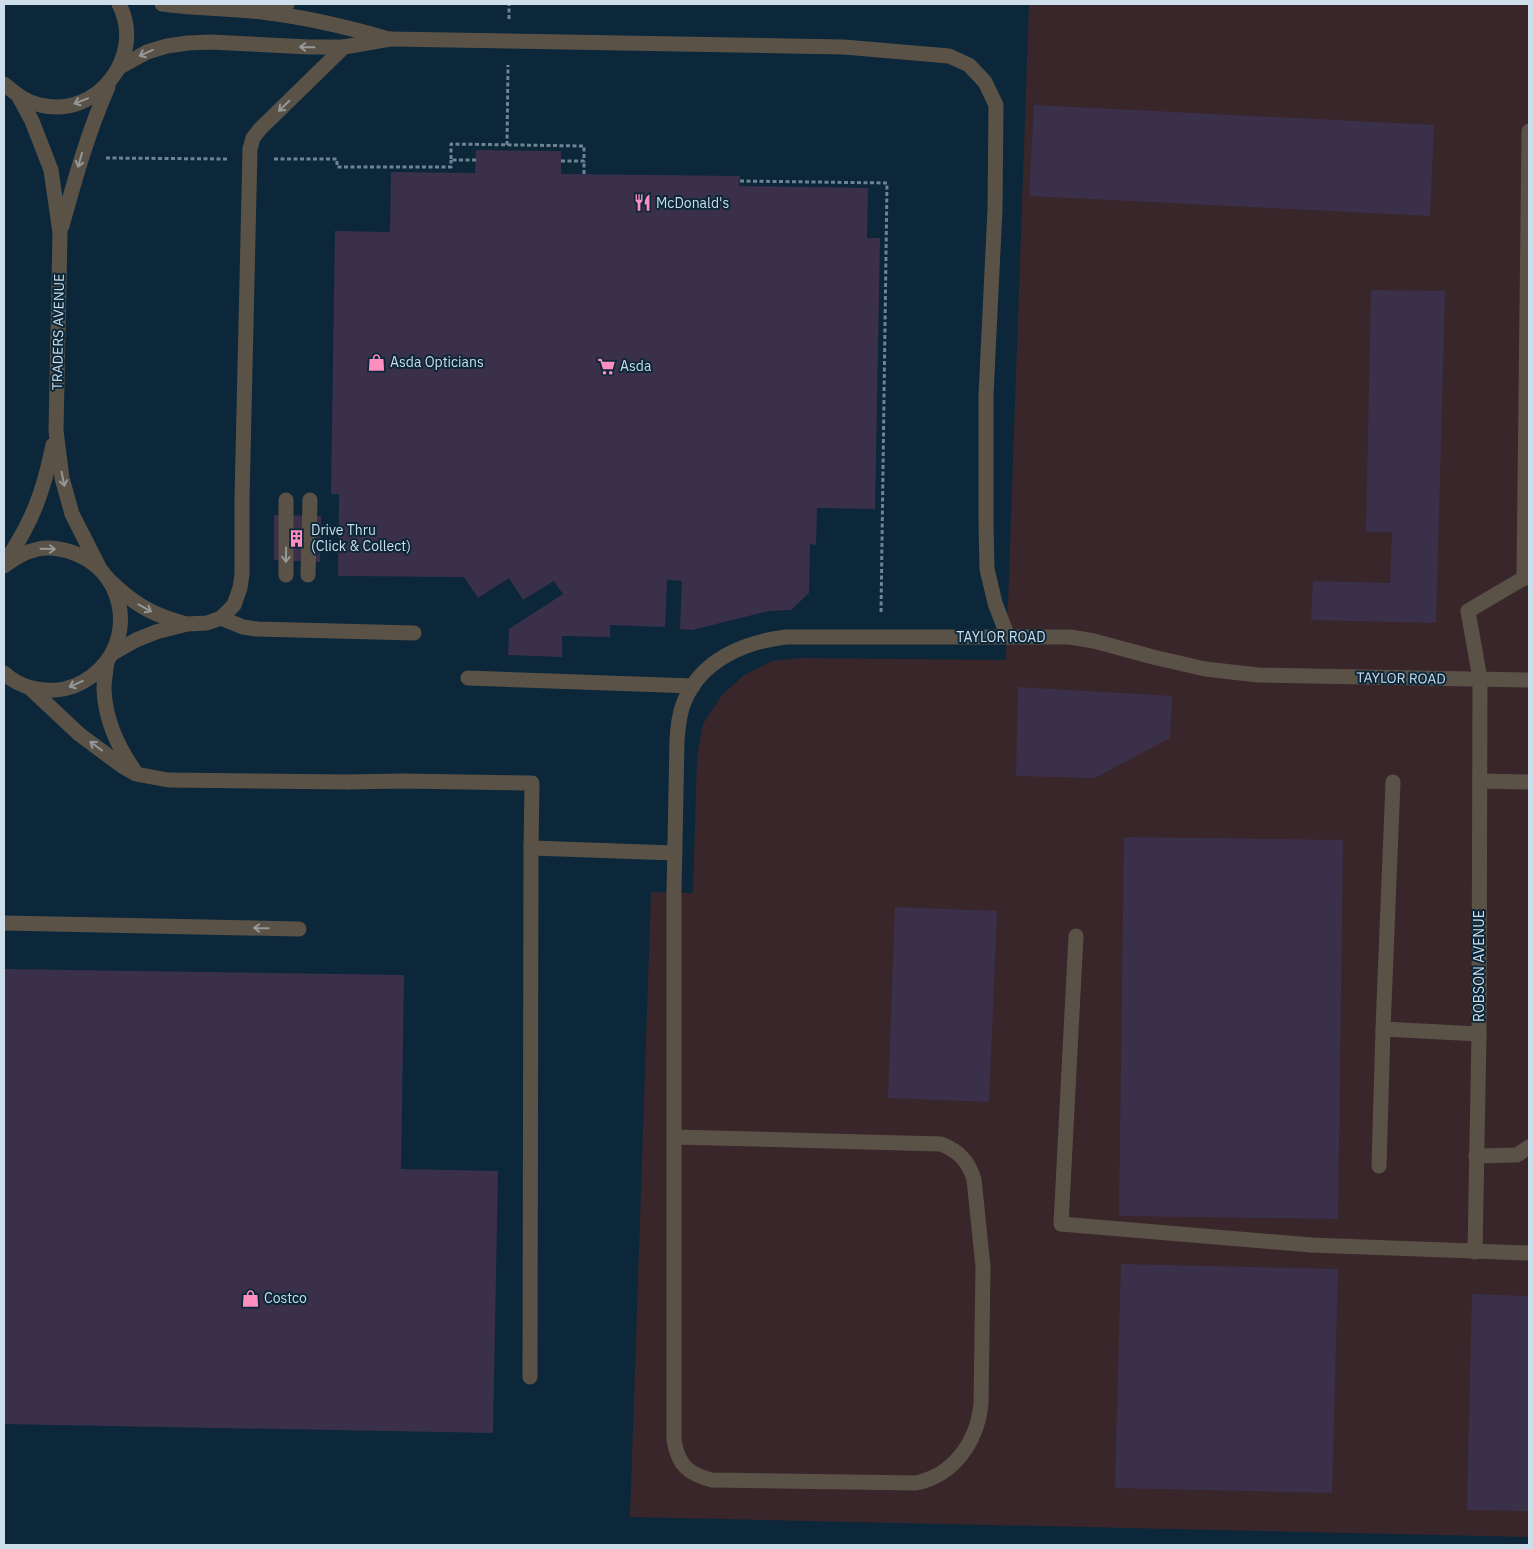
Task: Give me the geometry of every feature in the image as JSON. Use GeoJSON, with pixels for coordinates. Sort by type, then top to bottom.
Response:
{"type":"FeatureCollection","features":[{"type":"Feature","properties":{"kind":"street"},"geometry":{"type":"LineString","coordinates":[[4,84],[19,97],[39,105],[61,107],[80,103],[96,95],[110,82],[120,67],[126,47],[126,26],[119,4]]}},
{"type":"Feature","properties":{"kind":"street"},"geometry":{"type":"LineString","coordinates":[[162,4],[267,12],[310,19],[390,39]]}},
{"type":"Feature","properties":{"kind":"street"},"geometry":{"type":"LineString","coordinates":[[267,12],[287,4]]}},
{"type":"Feature","properties":{"kind":"street"},"geometry":{"type":"LineString","coordinates":[[120,67],[147,52],[167,46],[188,43],[210,42],[309,48],[344,47],[390,39],[844,47],[949,56],[969,65],[985,82],[996,105],[995,218],[986,395],[987,569],[995,603],[1008,637]]}},
{"type":"Feature","properties":{"kind":"street"},"geometry":{"type":"LineString","coordinates":[[4,673],[9,678],[30,688],[52,691],[73,687],[92,677],[110,657],[136,640],[187,624],[207,623],[221,618],[234,605],[240,588],[242,574],[242,490],[250,148],[253,138],[260,129],[344,47]]}},
{"type":"Feature","properties":{"kind":"street","name":"TRADERS AVENUE"},"geometry":{"type":"LineString","coordinates":[[60,233],[84,148],[93,121],[110,82]]}},
{"type":"Feature","properties":{"kind":"street","name":"TRADERS AVENUE"},"geometry":{"type":"LineString","coordinates":[[19,97],[39,136],[51,170],[60,233],[56,431],[62,478],[72,514],[99,567]]}},
{"type":"Feature","properties":{"kind":"street"},"geometry":{"type":"LineString","coordinates":[[1527,578],[1529,131]]}},
{"type":"Feature","properties":{"kind":"street","name":"TRADERS AVENUE"},"geometry":{"type":"LineString","coordinates":[[4,565],[37,506],[46,477],[56,431]]}},
{"type":"Feature","properties":{"kind":"street"},"geometry":{"type":"LineString","coordinates":[[286,500],[286,574]]}},
{"type":"Feature","properties":{"kind":"street"},"geometry":{"type":"LineString","coordinates":[[308,575],[310,500]]}},
{"type":"Feature","properties":{"kind":"street"},"geometry":{"type":"LineString","coordinates":[[4,565],[19,555],[39,549],[61,549],[81,555],[99,567],[110,581],[128,598],[144,609],[164,618],[187,624]]}},
{"type":"Feature","properties":{"kind":"street","name":"ROBSON AVENUE"},"geometry":{"type":"LineString","coordinates":[[1475,1252],[1479,1034],[1480,679],[1468,611],[1527,578]]}},
{"type":"Feature","properties":{"kind":"street"},"geometry":{"type":"LineString","coordinates":[[110,581],[118,598],[121,616],[119,635],[110,657],[104,688],[107,710],[114,733],[127,761],[136,774]]}},
{"type":"Feature","properties":{"kind":"street"},"geometry":{"type":"LineString","coordinates":[[221,618],[242,627],[257,629],[414,633]]}},
{"type":"Feature","properties":{"kind":"street","name":"TAYLOR ROAD"},"geometry":{"type":"LineString","coordinates":[[674,1137],[941,1144],[961,1155],[970,1166],[974,1179],[983,1267],[980,1416],[969,1443],[960,1457],[951,1467],[929,1480],[916,1483],[712,1480],[698,1477],[685,1468],[676,1454],[674,1440],[674,1137],[674,892],[678,727],[684,703],[693,686],[710,666],[729,653],[746,645],[767,639],[786,637],[880,632],[1008,637],[1070,637],[1094,641],[1205,669],[1258,675],[1529,680]]}},
{"type":"Feature","properties":{"kind":"street"},"geometry":{"type":"LineString","coordinates":[[468,678],[693,686]]}},
{"type":"Feature","properties":{"kind":"street"},"geometry":{"type":"LineString","coordinates":[[30,688],[79,734],[136,774],[168,780],[532,783],[530,1377]]}},
{"type":"Feature","properties":{"kind":"street"},"geometry":{"type":"LineString","coordinates":[[1480,781],[1529,782]]}},
{"type":"Feature","properties":{"kind":"street"},"geometry":{"type":"LineString","coordinates":[[1379,1166],[1393,782]]}},
{"type":"Feature","properties":{"kind":"street"},"geometry":{"type":"LineString","coordinates":[[531,848],[675,853]]}},
{"type":"Feature","properties":{"kind":"street"},"geometry":{"type":"LineString","coordinates":[[4,923],[299,929]]}},
{"type":"Feature","properties":{"kind":"street"},"geometry":{"type":"LineString","coordinates":[[1076,936],[1061,1224],[1311,1245],[1529,1253]]}},
{"type":"Feature","properties":{"kind":"street"},"geometry":{"type":"LineString","coordinates":[[1383,1029],[1479,1034]]}},
{"type":"Feature","properties":{"kind":"street"},"geometry":{"type":"LineString","coordinates":[[1476,1156],[1517,1154],[1529,1147]]}},
{"type":"Feature","properties":{"kind":"path"},"geometry":{"type":"LineString","coordinates":[[506,144],[509,4]]}},
{"type":"Feature","properties":{"kind":"path"},"geometry":{"type":"LineString","coordinates":[[476,160],[452,160],[451,144],[584,146],[584,174]]}},
{"type":"Feature","properties":{"kind":"path"},"geometry":{"type":"LineString","coordinates":[[561,160],[584,161]]}},
{"type":"Feature","properties":{"kind":"path"},"geometry":{"type":"LineString","coordinates":[[740,181],[887,183],[880,632]]}},
{"type":"Feature","properties":{"kind":"shaded area"},"geometry":{"type":"Polygon","coordinates":[[[1029,4],[1529,4],[1529,1537],[630,1517],[651,892],[693,893],[697,757],[703,724],[722,695],[744,675],[772,661],[800,658],[1006,660],[1029,4]]]}},
{"type":"Feature","properties":{"kind":"building"},"geometry":{"type":"Polygon","coordinates":[[[1034,105],[1434,125],[1430,216],[1029,196],[1034,105]]]}},
{"type":"Feature","properties":{"kind":"building","name":"Asda"},"geometry":{"type":"Polygon","coordinates":[[[476,150],[561,151],[561,174],[740,176],[739,186],[868,188],[867,238],[880,238],[875,509],[817,508],[816,545],[810,544],[809,593],[791,610],[769,611],[692,630],[680,629],[682,581],[667,580],[665,627],[610,625],[610,637],[562,636],[562,657],[508,655],[509,629],[563,594],[554,581],[523,600],[509,578],[478,598],[464,577],[338,576],[339,494],[331,494],[335,231],[390,232],[391,172],[475,173],[476,150]]]}},
{"type":"Feature","properties":{"kind":"building"},"geometry":{"type":"Polygon","coordinates":[[[1371,290],[1445,291],[1436,623],[1311,620],[1313,581],[1390,583],[1392,532],[1366,532],[1371,290]]]}},
{"type":"Feature","properties":{"kind":"building","name":"Drive Thru (Click & Collect)"},"geometry":{"type":"Polygon","coordinates":[[[274,515],[321,516],[320,562],[274,560],[274,515]]]}},
{"type":"Feature","properties":{"kind":"building"},"geometry":{"type":"Polygon","coordinates":[[[1018,687],[1172,696],[1170,738],[1095,778],[1016,776],[1018,687]]]}},
{"type":"Feature","properties":{"kind":"building"},"geometry":{"type":"Polygon","coordinates":[[[1124,837],[1343,840],[1338,1219],[1119,1216],[1124,837]]]}},
{"type":"Feature","properties":{"kind":"building"},"geometry":{"type":"Polygon","coordinates":[[[895,907],[997,911],[989,1102],[888,1098],[895,907]]]}},
{"type":"Feature","properties":{"kind":"building","name":"Costco"},"geometry":{"type":"Polygon","coordinates":[[[4,969],[404,975],[401,1169],[498,1171],[493,1433],[4,1424],[4,969]]]}},
{"type":"Feature","properties":{"kind":"building"},"geometry":{"type":"Polygon","coordinates":[[[1121,1264],[1338,1269],[1332,1493],[1115,1488],[1121,1264]]]}},
{"type":"Feature","properties":{"kind":"building"},"geometry":{"type":"Polygon","coordinates":[[[1472,1294],[1529,1296],[1529,1511],[1467,1510],[1472,1294]]]}},
{"type":"Feature","properties":{"kind":"place","name":"McDonald's"},"geometry":{"type":"Point","coordinates":[642,203]}},
{"type":"Feature","properties":{"kind":"place","name":"Asda Opticians"},"geometry":{"type":"Point","coordinates":[376,362]}},
{"type":"Feature","properties":{"kind":"place","name":"Asda"},"geometry":{"type":"Point","coordinates":[606,366]}},
{"type":"Feature","properties":{"kind":"place","name":"Drive Thru (Click & Collect)"},"geometry":{"type":"Point","coordinates":[297,538]}},
{"type":"Feature","properties":{"kind":"place","name":"Costco"},"geometry":{"type":"Point","coordinates":[250,1298]}}]}
